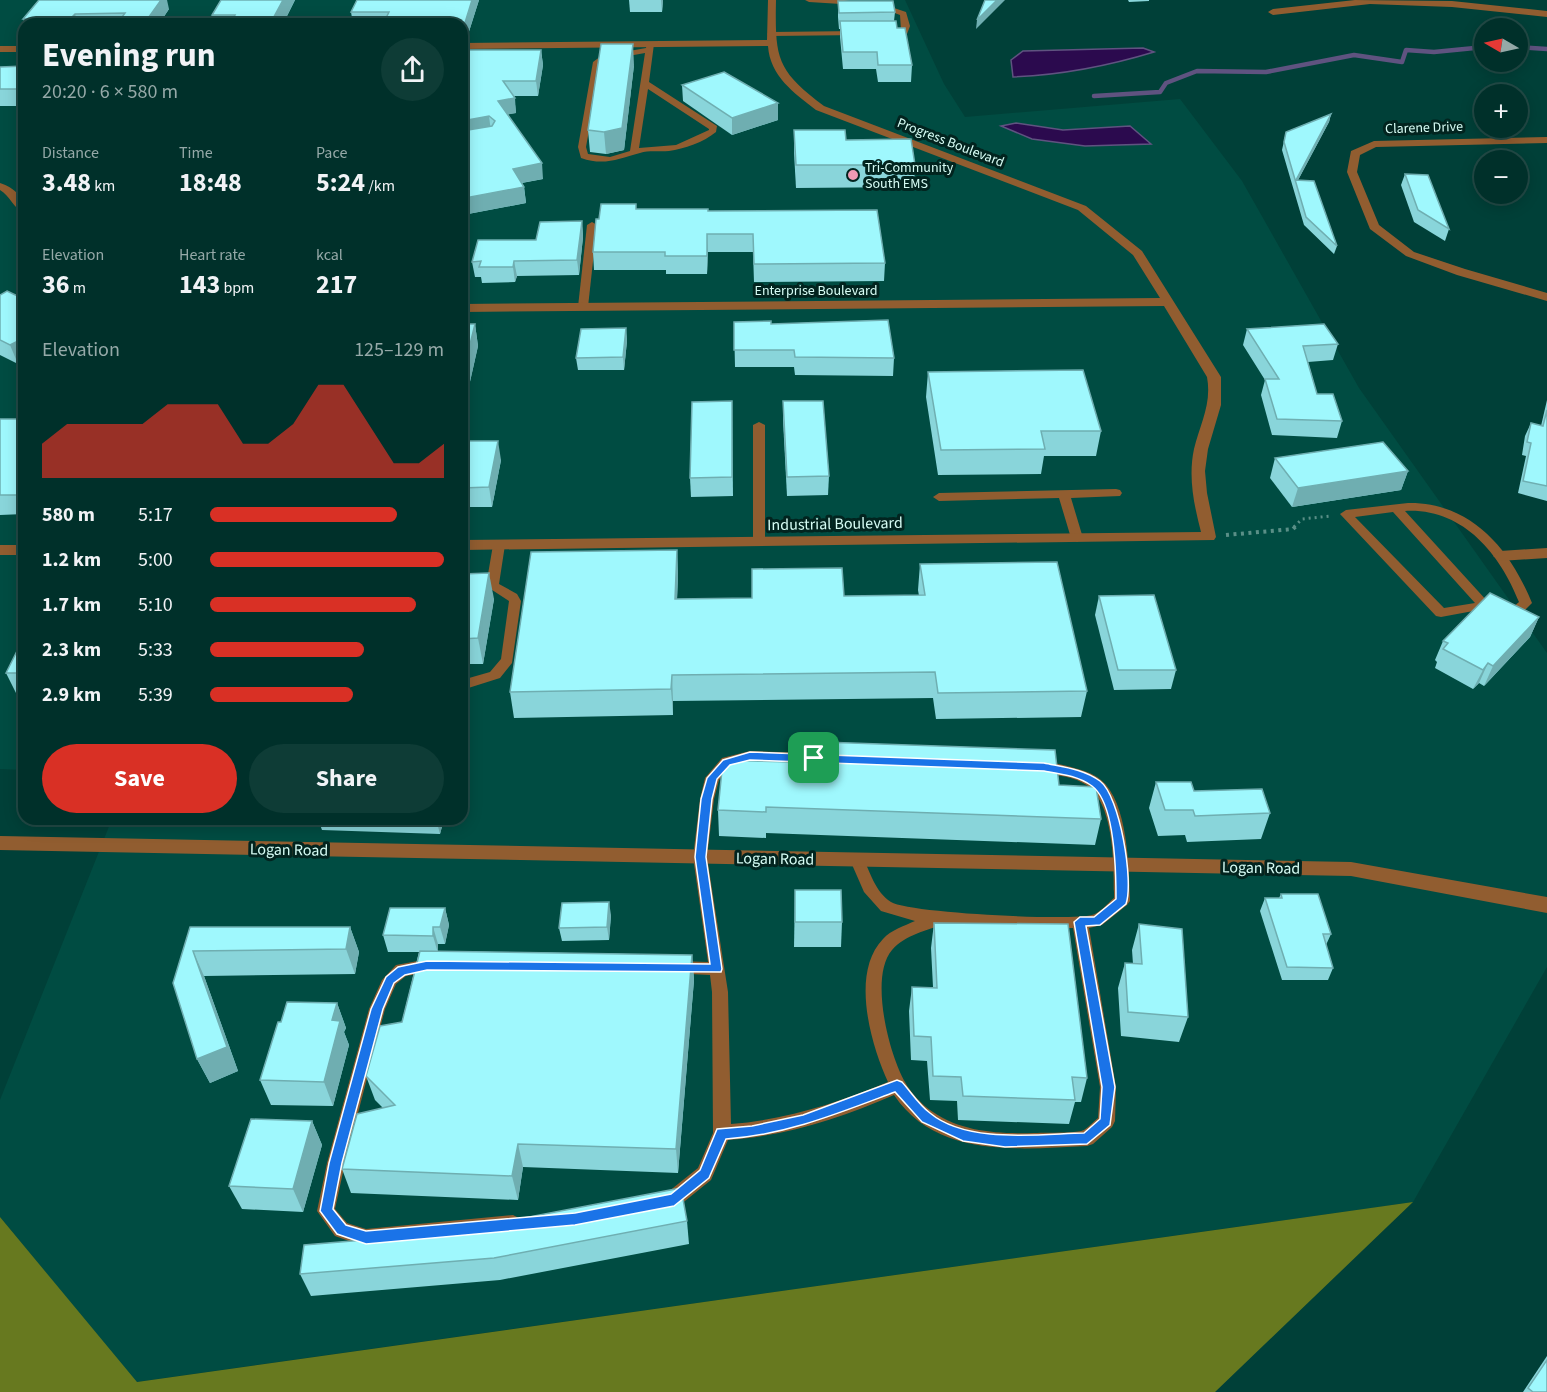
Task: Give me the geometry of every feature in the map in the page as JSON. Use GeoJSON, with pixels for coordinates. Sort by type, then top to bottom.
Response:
{"type":"FeatureCollection","features":[{"type":"Feature","properties":{"kind":"street"},"geometry":{"type":"LineString","coordinates":[[468,46],[650,47],[770,39],[772,0]]}},
{"type":"Feature","properties":{"kind":"street"},"geometry":{"type":"LineString","coordinates":[[1274,12],[1370,0],[1452,4],[1547,14]]}},
{"type":"Feature","properties":{"kind":"street","name":"Progress Boulevard"},"geometry":{"type":"LineString","coordinates":[[770,39],[777,67],[784,80],[820,108],[1083,208],[1138,253],[1214,376],[1218,392],[1215,410],[1201,449],[1197,484],[1209,537]]}},
{"type":"Feature","properties":{"kind":"street"},"geometry":{"type":"LineString","coordinates":[[0,49],[18,49]]}},
{"type":"Feature","properties":{"kind":"street","name":"Clarene Drive"},"geometry":{"type":"LineString","coordinates":[[1547,140],[1374,144],[1355,153],[1352,172],[1374,227],[1410,254],[1461,272],[1547,297]]}},
{"type":"Feature","properties":{"kind":"street"},"geometry":{"type":"LineString","coordinates":[[0,186],[9,191],[18,202]]}},
{"type":"Feature","properties":{"kind":"street","name":"Enterprise Boulevard"},"geometry":{"type":"LineString","coordinates":[[468,308],[1170,302]]}},
{"type":"Feature","properties":{"kind":"street","name":"Industrial Boulevard"},"geometry":{"type":"LineString","coordinates":[[468,545],[1209,537]]}},
{"type":"Feature","properties":{"kind":"street"},"geometry":{"type":"LineString","coordinates":[[0,550],[18,550]]}},
{"type":"Feature","properties":{"kind":"street"},"geometry":{"type":"LineString","coordinates":[[1500,556],[1547,553]]}},
{"type":"Feature","properties":{"kind":"street","name":"Logan Road"},"geometry":{"type":"LineString","coordinates":[[0,843],[1351,869],[1547,905]]}},
{"type":"Feature","properties":{"kind":"lane"},"geometry":{"type":"LineString","coordinates":[[809,0],[878,4],[903,14],[906,26],[904,32],[880,32]]}},
{"type":"Feature","properties":{"kind":"lane"},"geometry":{"type":"LineString","coordinates":[[770,39],[868,33]]}},
{"type":"Feature","properties":{"kind":"lane"},"geometry":{"type":"LineString","coordinates":[[650,47],[634,151],[629,156],[612,160],[594,160],[584,156],[582,147],[597,62],[604,58],[650,47]]}},
{"type":"Feature","properties":{"kind":"lane"},"geometry":{"type":"LineString","coordinates":[[634,151],[675,148],[712,132],[714,128],[645,82]]}},
{"type":"Feature","properties":{"kind":"lane"},"geometry":{"type":"LineString","coordinates":[[583,307],[592,225]]}},
{"type":"Feature","properties":{"kind":"lane"},"geometry":{"type":"LineString","coordinates":[[759,425],[759,542]]}},
{"type":"Feature","properties":{"kind":"lane"},"geometry":{"type":"LineString","coordinates":[[939,497],[1116,493]]}},
{"type":"Feature","properties":{"kind":"lane"},"geometry":{"type":"LineString","coordinates":[[1064,495],[1077,538]]}},
{"type":"Feature","properties":{"kind":"lane"},"geometry":{"type":"LineString","coordinates":[[1431,507],[1455,516],[1475,529],[1500,556],[1519,583],[1526,603],[1514,613],[1484,604],[1441,613],[1346,514],[1396,508],[1431,507]]}},
{"type":"Feature","properties":{"kind":"lane"},"geometry":{"type":"LineString","coordinates":[[1396,508],[1484,604]]}},
{"type":"Feature","properties":{"kind":"lane"},"geometry":{"type":"LineString","coordinates":[[468,683],[495,675],[507,660],[515,601],[513,597],[492,586],[499,545]]}},
{"type":"Feature","properties":{"kind":"lane"},"geometry":{"type":"LineString","coordinates":[[652,1204],[674,1199],[705,1174],[722,1133],[720,992],[700,857],[706,799],[712,778],[727,762],[750,756],[829,759]]}},
{"type":"Feature","properties":{"kind":"lane"},"geometry":{"type":"LineString","coordinates":[[857,860],[869,888],[886,907],[918,916],[1041,923],[1096,921],[1122,901],[1121,864],[1111,808],[1099,785],[1081,775],[1044,767],[1025,766]]}},
{"type":"Feature","properties":{"kind":"lane"},"geometry":{"type":"LineString","coordinates":[[944,917],[893,938],[881,952],[875,969],[876,1012],[897,1086],[926,1118],[963,1135],[1005,1141],[1087,1138],[1106,1121],[1108,1087],[1080,922]]}},
{"type":"Feature","properties":{"kind":"lane"},"geometry":{"type":"LineString","coordinates":[[448,966],[427,965],[402,970],[390,980],[377,1009],[336,1163],[326,1211],[341,1230],[366,1238],[528,1223]]}},
{"type":"Feature","properties":{"kind":"lane"},"geometry":{"type":"LineString","coordinates":[[657,968],[717,969]]}},
{"type":"Feature","properties":{"kind":"lane"},"geometry":{"type":"LineString","coordinates":[[722,1133],[752,1132],[803,1121],[897,1086]]}},
{"type":"Feature","properties":{"kind":"path"},"geometry":{"type":"LineString","coordinates":[[1209,537],[1293,529],[1302,519],[1346,514]]}},
{"type":"Feature","properties":{"kind":"shaded area"},"geometry":{"type":"Polygon","coordinates":[[[0,0],[905,0],[944,84],[965,117],[1180,99],[1242,181],[1359,388],[1547,653],[1547,967],[1413,1202],[136,1382],[0,1217],[0,1100],[110,825],[468,825],[468,18],[18,18],[18,770],[0,769],[0,0]]]}},
{"type":"Feature","properties":{"kind":"shaded area"},"geometry":{"type":"Polygon","coordinates":[[[1143,48],[1154,52],[1084,69],[1013,77],[1011,60],[1023,51],[1143,48]]]}},
{"type":"Feature","properties":{"kind":"shaded area"},"geometry":{"type":"Polygon","coordinates":[[[1016,123],[1063,130],[1130,126],[1151,144],[1085,146],[1032,139],[1001,126],[1016,123]]]}},
{"type":"Feature","properties":{"kind":"green space"},"geometry":{"type":"Polygon","coordinates":[[[1413,1202],[1215,1392],[0,1392],[0,1217],[137,1382],[1413,1202]]]}},
{"type":"Feature","properties":{"kind":"building"},"geometry":{"type":"Polygon","coordinates":[[[39,0],[161,0],[148,18],[121,18],[125,13],[75,14],[71,18],[24,18],[39,0]]]}},
{"type":"Feature","properties":{"kind":"building"},"geometry":{"type":"Polygon","coordinates":[[[221,0],[283,0],[273,18],[233,18],[235,15],[212,15],[221,0]]]}},
{"type":"Feature","properties":{"kind":"building"},"geometry":{"type":"Polygon","coordinates":[[[357,0],[472,0],[466,18],[386,18],[389,12],[351,12],[357,0]]]}},
{"type":"Feature","properties":{"kind":"building"},"geometry":{"type":"Polygon","coordinates":[[[985,0],[997,0],[977,20],[985,0]]]}},
{"type":"Feature","properties":{"kind":"building"},"geometry":{"type":"Polygon","coordinates":[[[838,1],[893,1],[895,12],[839,13],[838,1]]]}},
{"type":"Feature","properties":{"kind":"building"},"geometry":{"type":"Polygon","coordinates":[[[840,21],[896,21],[897,28],[905,28],[912,65],[878,65],[877,52],[843,52],[840,21]]]}},
{"type":"Feature","properties":{"kind":"building"},"geometry":{"type":"Polygon","coordinates":[[[601,44],[633,44],[622,128],[604,132],[588,130],[601,44]]]}},
{"type":"Feature","properties":{"kind":"building"},"geometry":{"type":"Polygon","coordinates":[[[468,50],[541,50],[536,81],[503,81],[515,98],[498,101],[542,163],[513,169],[524,187],[468,197],[468,130],[492,126],[495,121],[489,116],[468,120],[468,50]]]}},
{"type":"Feature","properties":{"kind":"building"},"geometry":{"type":"Polygon","coordinates":[[[18,66],[18,89],[0,89],[0,67],[18,66]]]}},
{"type":"Feature","properties":{"kind":"building"},"geometry":{"type":"Polygon","coordinates":[[[724,72],[778,103],[732,118],[682,85],[724,72]]]}},
{"type":"Feature","properties":{"kind":"building"},"geometry":{"type":"Polygon","coordinates":[[[1331,114],[1296,180],[1314,181],[1337,246],[1306,217],[1284,142],[1286,132],[1331,114]]]}},
{"type":"Feature","properties":{"kind":"building"},"geometry":{"type":"Polygon","coordinates":[[[794,130],[845,130],[846,140],[911,139],[915,165],[796,165],[794,130]]]}},
{"type":"Feature","properties":{"kind":"building"},"geometry":{"type":"Polygon","coordinates":[[[1405,174],[1428,175],[1449,229],[1418,210],[1405,174]]]}},
{"type":"Feature","properties":{"kind":"building"},"geometry":{"type":"Polygon","coordinates":[[[601,204],[636,204],[636,209],[708,209],[708,211],[877,210],[885,263],[754,264],[753,234],[707,234],[707,256],[665,256],[665,252],[593,252],[596,219],[599,219],[601,204]]]}},
{"type":"Feature","properties":{"kind":"building"},"geometry":{"type":"Polygon","coordinates":[[[582,221],[577,260],[514,261],[513,267],[479,267],[481,261],[472,262],[478,240],[536,240],[540,222],[582,221]]]}},
{"type":"Feature","properties":{"kind":"building"},"geometry":{"type":"Polygon","coordinates":[[[7,291],[18,296],[18,341],[10,345],[0,340],[0,295],[7,291]]]}},
{"type":"Feature","properties":{"kind":"building"},"geometry":{"type":"Polygon","coordinates":[[[888,320],[894,358],[795,357],[794,350],[734,350],[734,322],[771,321],[771,324],[888,320]]]}},
{"type":"Feature","properties":{"kind":"building"},"geometry":{"type":"Polygon","coordinates":[[[468,324],[475,324],[468,353],[468,324]]]}},
{"type":"Feature","properties":{"kind":"building"},"geometry":{"type":"Polygon","coordinates":[[[1324,324],[1338,344],[1303,346],[1317,394],[1333,394],[1342,421],[1277,419],[1265,379],[1279,379],[1247,329],[1324,324]]]}},
{"type":"Feature","properties":{"kind":"building"},"geometry":{"type":"Polygon","coordinates":[[[626,328],[623,357],[576,358],[581,329],[626,328]]]}},
{"type":"Feature","properties":{"kind":"building"},"geometry":{"type":"Polygon","coordinates":[[[1083,370],[1101,431],[1041,431],[1045,449],[941,450],[928,372],[1083,370]]]}},
{"type":"Feature","properties":{"kind":"building"},"geometry":{"type":"Polygon","coordinates":[[[732,401],[732,477],[690,478],[692,402],[732,401]]]}},
{"type":"Feature","properties":{"kind":"building"},"geometry":{"type":"Polygon","coordinates":[[[783,401],[823,401],[829,476],[787,477],[783,401]]]}},
{"type":"Feature","properties":{"kind":"building"},"geometry":{"type":"Polygon","coordinates":[[[1547,410],[1547,486],[1523,481],[1531,443],[1527,442],[1531,423],[1543,426],[1547,410]]]}},
{"type":"Feature","properties":{"kind":"building"},"geometry":{"type":"Polygon","coordinates":[[[0,419],[18,419],[18,493],[0,495],[0,419]]]}},
{"type":"Feature","properties":{"kind":"building"},"geometry":{"type":"Polygon","coordinates":[[[468,441],[498,441],[489,487],[468,488],[468,441]]]}},
{"type":"Feature","properties":{"kind":"building"},"geometry":{"type":"Polygon","coordinates":[[[1383,442],[1408,471],[1298,488],[1275,458],[1383,442]]]}},
{"type":"Feature","properties":{"kind":"building"},"geometry":{"type":"Polygon","coordinates":[[[677,550],[675,599],[752,598],[752,569],[842,568],[844,596],[925,595],[920,564],[1057,562],[1087,691],[938,693],[935,672],[672,675],[671,689],[510,692],[531,552],[677,550]]]}},
{"type":"Feature","properties":{"kind":"building"},"geometry":{"type":"Polygon","coordinates":[[[489,573],[478,638],[468,639],[468,574],[489,573]]]}},
{"type":"Feature","properties":{"kind":"building"},"geometry":{"type":"Polygon","coordinates":[[[1490,593],[1539,617],[1493,666],[1488,663],[1483,670],[1443,649],[1448,643],[1443,641],[1490,593]]]}},
{"type":"Feature","properties":{"kind":"building"},"geometry":{"type":"Polygon","coordinates":[[[1154,595],[1176,670],[1118,670],[1099,596],[1154,595]]]}},
{"type":"Feature","properties":{"kind":"building"},"geometry":{"type":"Polygon","coordinates":[[[18,649],[18,673],[6,673],[18,649]]]}},
{"type":"Feature","properties":{"kind":"building"},"geometry":{"type":"Polygon","coordinates":[[[793,741],[1055,750],[1059,785],[1096,787],[1101,819],[766,807],[766,812],[718,810],[723,760],[792,762],[793,741]]]}},
{"type":"Feature","properties":{"kind":"building"},"geometry":{"type":"Polygon","coordinates":[[[1156,782],[1191,782],[1194,791],[1262,789],[1270,813],[1195,816],[1193,810],[1165,810],[1156,782]]]}},
{"type":"Feature","properties":{"kind":"building"},"geometry":{"type":"Polygon","coordinates":[[[795,890],[841,890],[842,922],[795,922],[795,890]]]}},
{"type":"Feature","properties":{"kind":"building"},"geometry":{"type":"Polygon","coordinates":[[[1281,894],[1318,894],[1331,934],[1323,934],[1333,968],[1287,967],[1265,898],[1282,898],[1281,894]]]}},
{"type":"Feature","properties":{"kind":"building"},"geometry":{"type":"Polygon","coordinates":[[[609,902],[607,927],[559,928],[562,903],[609,902]]]}},
{"type":"Feature","properties":{"kind":"building"},"geometry":{"type":"Polygon","coordinates":[[[390,908],[445,908],[440,927],[433,927],[433,936],[383,935],[390,908]]]}},
{"type":"Feature","properties":{"kind":"building"},"geometry":{"type":"Polygon","coordinates":[[[934,923],[1068,924],[1087,1078],[1072,1077],[1075,1100],[963,1096],[961,1077],[933,1076],[931,1037],[914,1036],[912,987],[937,988],[934,923]]]}},
{"type":"Feature","properties":{"kind":"building"},"geometry":{"type":"Polygon","coordinates":[[[1139,924],[1182,929],[1188,1017],[1128,1012],[1125,963],[1142,964],[1139,924]]]}},
{"type":"Feature","properties":{"kind":"building"},"geometry":{"type":"Polygon","coordinates":[[[190,927],[350,927],[346,949],[193,951],[227,1047],[197,1059],[173,983],[190,927]]]}},
{"type":"Feature","properties":{"kind":"building"},"geometry":{"type":"Polygon","coordinates":[[[420,951],[692,955],[676,1149],[518,1144],[512,1176],[342,1169],[357,1114],[395,1105],[366,1076],[380,1026],[402,1022],[420,951]]]}},
{"type":"Feature","properties":{"kind":"building"},"geometry":{"type":"Polygon","coordinates":[[[287,1002],[337,1003],[332,1020],[340,1021],[324,1082],[260,1080],[278,1022],[281,1022],[287,1002]]]}},
{"type":"Feature","properties":{"kind":"building"},"geometry":{"type":"Polygon","coordinates":[[[251,1119],[312,1121],[293,1189],[229,1186],[251,1119]]]}},
{"type":"Feature","properties":{"kind":"building"},"geometry":{"type":"Polygon","coordinates":[[[681,1188],[687,1221],[494,1258],[300,1274],[304,1245],[497,1229],[497,1223],[681,1188]]]}},
{"type":"Feature","properties":{"kind":"building"},"geometry":{"type":"Polygon","coordinates":[[[1547,1360],[1547,1392],[1533,1392],[1528,1388],[1547,1360]]]}},
{"type":"Feature","properties":{"kind":"waterway"},"geometry":{"type":"LineString","coordinates":[[1094,96],[1160,92],[1166,83],[1197,71],[1266,72],[1354,55],[1402,62],[1406,50],[1434,52],[1474,48]]}},
{"type":"Feature","properties":{"kind":"waterway"},"geometry":{"type":"LineString","coordinates":[[1528,48],[1547,49]]}},
{"type":"Feature","properties":{"kind":"place","name":"Tri-Community South EMS"},"geometry":{"type":"Point","coordinates":[853,175]}},
{"type":"Feature","properties":{"kind":"route"},"geometry":{"type":"LineString","coordinates":[[750,756],[814,758],[1044,767],[1081,775],[1099,785],[1111,808],[1121,864],[1122,901],[1096,921],[1080,922],[1108,1087],[1106,1121],[1087,1138],[1005,1141],[963,1135],[926,1118],[897,1086],[803,1121],[752,1132],[722,1133],[705,1174],[674,1199],[575,1219],[366,1238],[341,1230],[326,1211],[336,1163],[377,1009],[390,980],[402,970],[427,965],[717,969],[700,857],[706,799],[712,778],[727,762],[750,756]]}}]}
